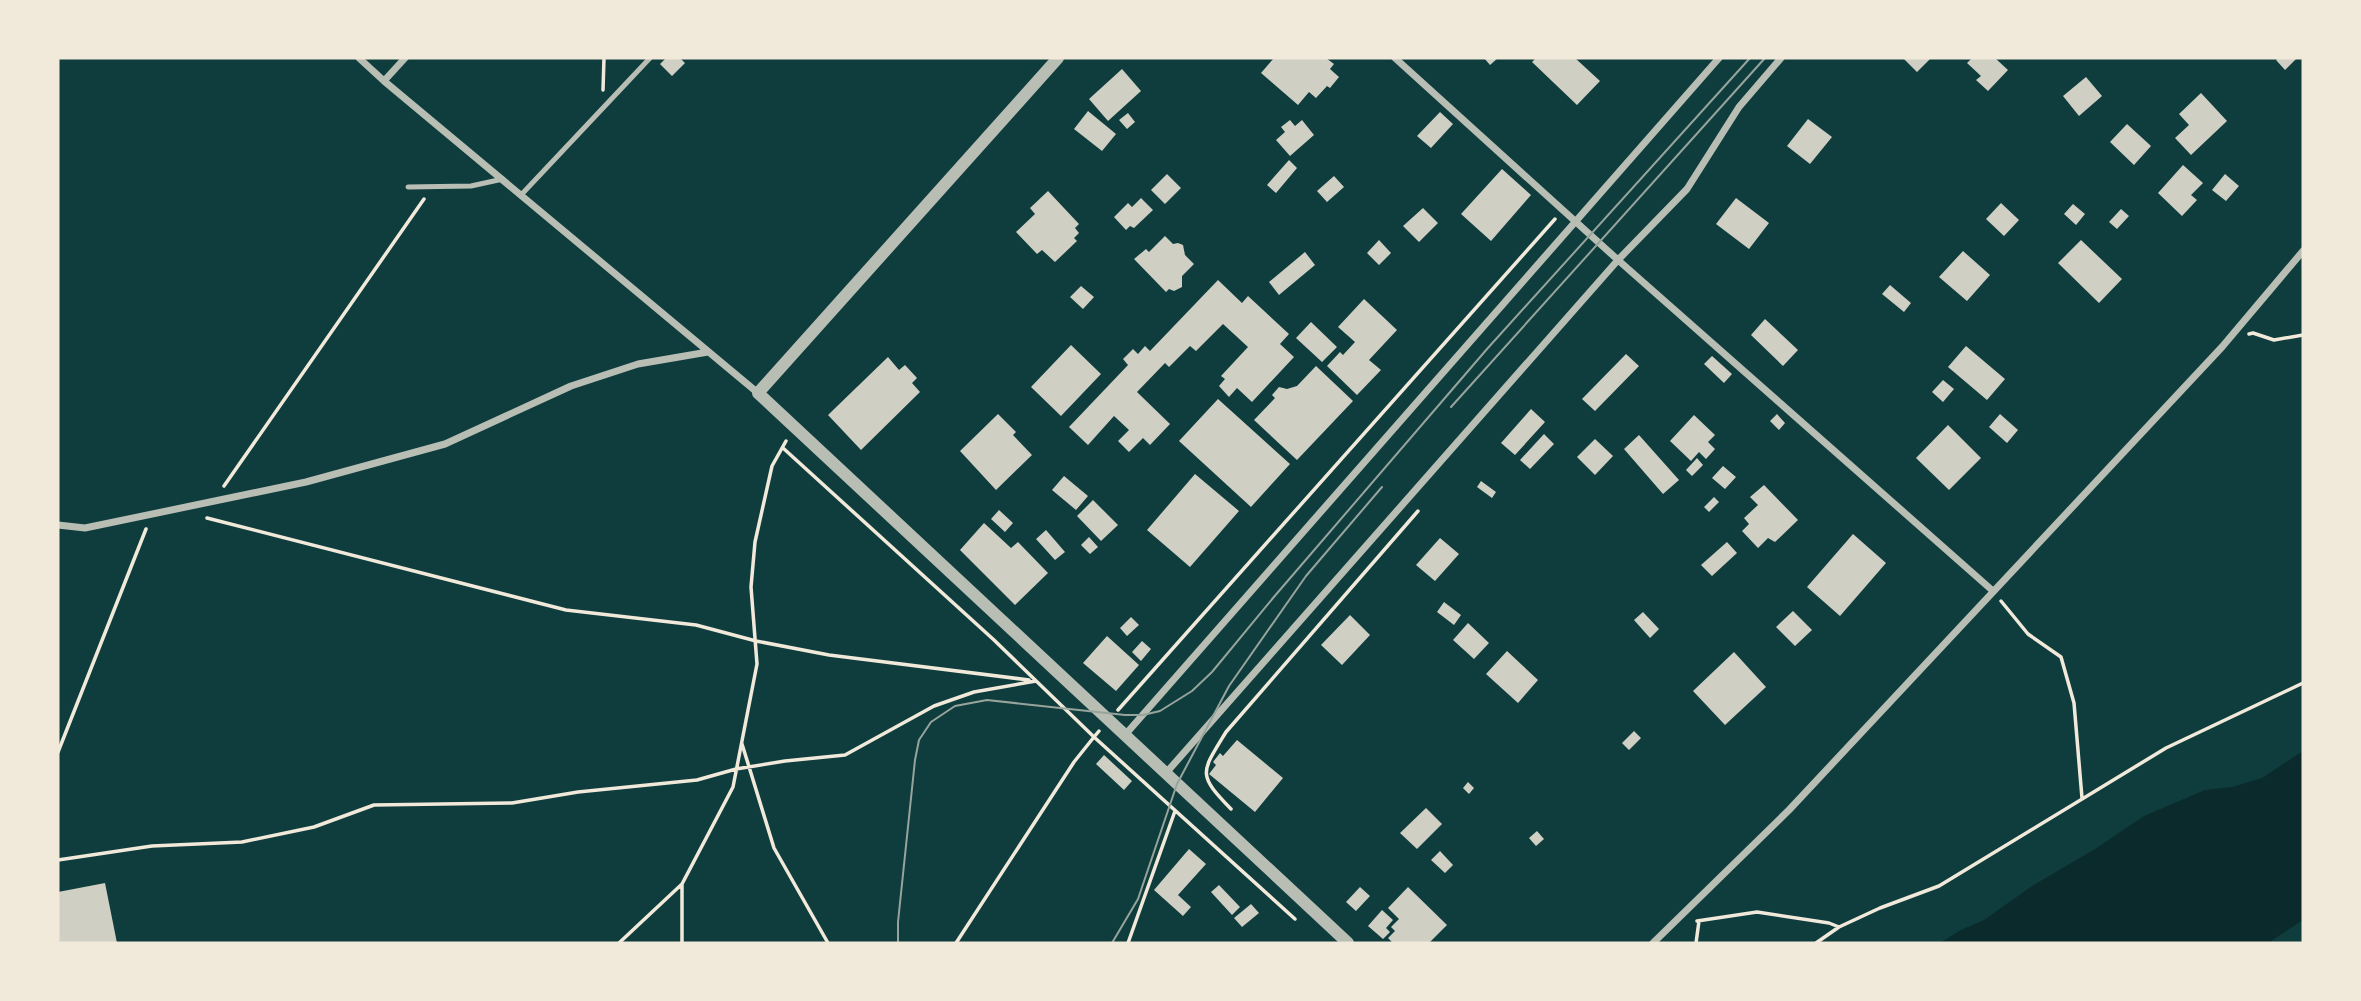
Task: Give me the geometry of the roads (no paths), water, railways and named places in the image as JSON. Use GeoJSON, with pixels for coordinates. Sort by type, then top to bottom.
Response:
{"type":"FeatureCollection","features":[{"type":"Feature","properties":{"kind":"street"},"geometry":{"type":"LineString","coordinates":[[359,58],[758,393],[1348,943]]}},
{"type":"Feature","properties":{"kind":"street"},"geometry":{"type":"LineString","coordinates":[[384,81],[405,58]]}},
{"type":"Feature","properties":{"kind":"street"},"geometry":{"type":"LineString","coordinates":[[758,393],[1058,58]]}},
{"type":"Feature","properties":{"kind":"street"},"geometry":{"type":"LineString","coordinates":[[1395,58],[1618,260],[1993,591]]}},
{"type":"Feature","properties":{"kind":"street"},"geometry":{"type":"LineString","coordinates":[[1125,736],[1719,58]]}},
{"type":"Feature","properties":{"kind":"street"},"geometry":{"type":"LineString","coordinates":[[1166,773],[1618,260],[1687,189],[1739,107],[1781,58]]}},
{"type":"Feature","properties":{"kind":"street"},"geometry":{"type":"LineString","coordinates":[[1653,943],[1789,810],[2222,347],[2303,251]]}},
{"type":"Feature","properties":{"kind":"street"},"geometry":{"type":"LineString","coordinates":[[58,525],[85,528],[306,482],[445,444],[571,386],[638,364],[708,352]]}},
{"type":"Feature","properties":{"kind":"lane"},"geometry":{"type":"LineString","coordinates":[[522,195],[650,58]]}},
{"type":"Feature","properties":{"kind":"lane"},"geometry":{"type":"LineString","coordinates":[[408,187],[471,186],[503,180]]}},
{"type":"Feature","properties":{"kind":"water"},"geometry":{"type":"Polygon","coordinates":[[[2303,751],[2303,920],[2268,943],[1940,943],[1984,920],[2032,886],[2144,816],[2205,790],[2232,787],[2262,778],[2303,751]]]}},
{"type":"Feature","properties":{"kind":"tram line"},"geometry":{"type":"LineString","coordinates":[[898,943],[915,760],[919,740],[931,722],[955,706],[987,700],[1143,715],[1160,711],[1192,691],[1212,672],[1487,349],[1750,58]]}},
{"type":"Feature","properties":{"kind":"tram line"},"geometry":{"type":"LineString","coordinates":[[1451,407],[1765,58]]}},
{"type":"Feature","properties":{"kind":"tram line"},"geometry":{"type":"LineString","coordinates":[[1112,943],[1138,899],[1177,784],[1229,686],[1306,576],[1382,487]]}}]}
